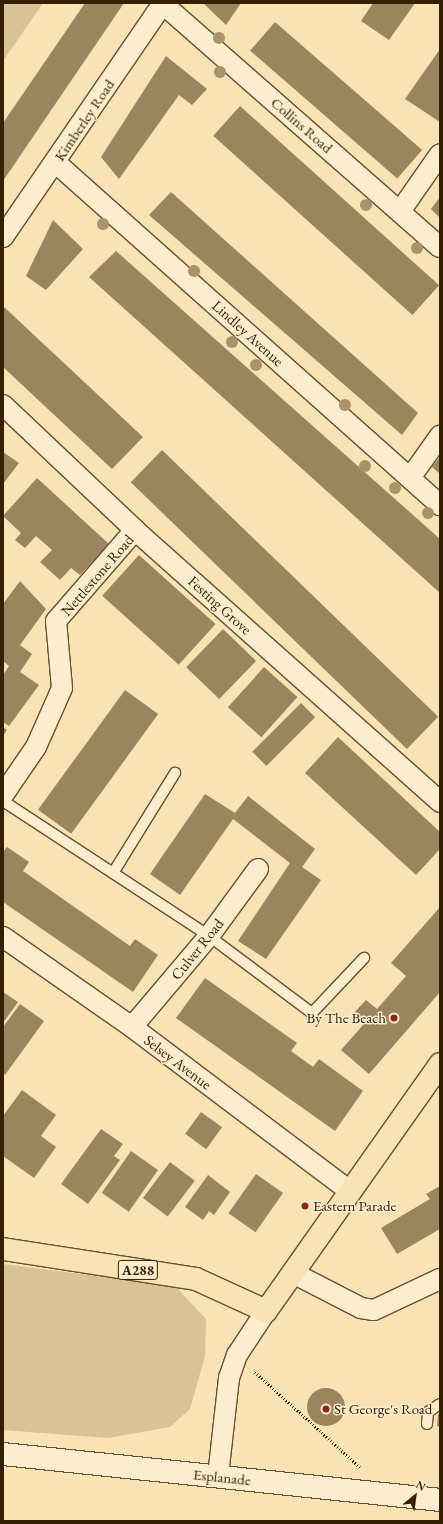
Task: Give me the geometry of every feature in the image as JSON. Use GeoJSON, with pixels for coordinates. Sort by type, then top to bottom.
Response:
{"type":"FeatureCollection","features":[{"type":"Feature","properties":{"kind":"main road"},"geometry":{"type":"LineString","coordinates":[[266,1311],[440,1064]]}},
{"type":"Feature","properties":{"kind":"main road","name":"A288"},"geometry":{"type":"LineString","coordinates":[[3,1249],[196,1279],[266,1311]]}},
{"type":"Feature","properties":{"kind":"street","name":"Kimberley Road"},"geometry":{"type":"LineString","coordinates":[[3,237],[163,3]]}},
{"type":"Feature","properties":{"kind":"street","name":"Collins Road"},"geometry":{"type":"LineString","coordinates":[[163,3],[401,210],[440,247]]}},
{"type":"Feature","properties":{"kind":"street"},"geometry":{"type":"LineString","coordinates":[[401,210],[440,154]]}},
{"type":"Feature","properties":{"kind":"street","name":"Lindley Avenue"},"geometry":{"type":"LineString","coordinates":[[55,162],[440,505]]}},
{"type":"Feature","properties":{"kind":"street","name":"Festing Grove"},"geometry":{"type":"LineString","coordinates":[[3,405],[136,530],[440,802]]}},
{"type":"Feature","properties":{"kind":"street"},"geometry":{"type":"LineString","coordinates":[[410,478],[440,436]]}},
{"type":"Feature","properties":{"kind":"street","name":"Nettlestone Road"},"geometry":{"type":"LineString","coordinates":[[3,795],[36,747],[62,688],[56,621],[136,530]]}},
{"type":"Feature","properties":{"kind":"street","name":"Culver Road"},"geometry":{"type":"LineString","coordinates":[[132,1027],[209,936],[258,869]]}},
{"type":"Feature","properties":{"kind":"street","name":"Selsey Avenue"},"geometry":{"type":"LineString","coordinates":[[3,937],[132,1027],[350,1191]]}},
{"type":"Feature","properties":{"kind":"street"},"geometry":{"type":"LineString","coordinates":[[293,1273],[361,1308],[374,1310],[440,1279]]}},
{"type":"Feature","properties":{"kind":"street"},"geometry":{"type":"LineString","coordinates":[[218,1476],[229,1378],[237,1355],[266,1311]]}},
{"type":"Feature","properties":{"kind":"street","name":"Esplanade"},"geometry":{"type":"LineString","coordinates":[[3,1454],[440,1500]]}},
{"type":"Feature","properties":{"kind":"lane"},"geometry":{"type":"LineString","coordinates":[[113,873],[175,773]]}},
{"type":"Feature","properties":{"kind":"lane"},"geometry":{"type":"LineString","coordinates":[[3,801],[209,936],[312,1013],[364,958]]}},
{"type":"Feature","properties":{"kind":"lane"},"geometry":{"type":"LineString","coordinates":[[427,1424],[428,1412],[440,1404]]}},
{"type":"Feature","properties":{"kind":"path"},"geometry":{"type":"LineString","coordinates":[[237,1355],[363,1469]]}},
{"type":"Feature","properties":{"kind":"shaded area"},"geometry":{"type":"Polygon","coordinates":[[[3,3],[43,3],[3,61],[3,3]]]}},
{"type":"Feature","properties":{"kind":"shaded area"},"geometry":{"type":"Polygon","coordinates":[[[3,1264],[175,1286],[206,1319],[205,1356],[190,1409],[170,1427],[108,1438],[3,1430],[3,1264]]]}},
{"type":"Feature","properties":{"kind":"building"},"geometry":{"type":"Polygon","coordinates":[[[85,3],[124,3],[3,181],[3,123],[85,3]]]}},
{"type":"Feature","properties":{"kind":"building"},"geometry":{"type":"Polygon","coordinates":[[[203,3],[241,3],[226,25],[203,3]]]}},
{"type":"Feature","properties":{"kind":"building"},"geometry":{"type":"Polygon","coordinates":[[[373,3],[415,3],[389,40],[361,21],[373,3]]]}},
{"type":"Feature","properties":{"kind":"building"},"geometry":{"type":"Polygon","coordinates":[[[275,22],[422,150],[397,179],[250,51],[275,22]]]}},
{"type":"Feature","properties":{"kind":"building"},"geometry":{"type":"Polygon","coordinates":[[[440,49],[440,122],[405,99],[440,49]]]}},
{"type":"Feature","properties":{"kind":"building"},"geometry":{"type":"Polygon","coordinates":[[[166,56],[207,89],[192,105],[179,95],[119,179],[101,157],[166,56]]]}},
{"type":"Feature","properties":{"kind":"building"},"geometry":{"type":"Polygon","coordinates":[[[240,106],[439,285],[412,315],[213,136],[240,106]]]}},
{"type":"Feature","properties":{"kind":"building"},"geometry":{"type":"Polygon","coordinates":[[[171,192],[418,413],[402,435],[149,215],[171,192]]]}},
{"type":"Feature","properties":{"kind":"building"},"geometry":{"type":"Polygon","coordinates":[[[440,197],[440,218],[431,209],[440,197]]]}},
{"type":"Feature","properties":{"kind":"building"},"geometry":{"type":"Polygon","coordinates":[[[53,220],[83,249],[46,290],[26,276],[53,220]]]}},
{"type":"Feature","properties":{"kind":"building"},"geometry":{"type":"Polygon","coordinates":[[[116,251],[440,539],[440,593],[89,277],[116,251]]]}},
{"type":"Feature","properties":{"kind":"building"},"geometry":{"type":"Polygon","coordinates":[[[3,306],[143,437],[112,469],[3,367],[3,306]]]}},
{"type":"Feature","properties":{"kind":"building"},"geometry":{"type":"Polygon","coordinates":[[[162,450],[438,717],[407,749],[131,482],[162,450]]]}},
{"type":"Feature","properties":{"kind":"building"},"geometry":{"type":"Polygon","coordinates":[[[3,452],[19,463],[3,484],[3,452]]]}},
{"type":"Feature","properties":{"kind":"building"},"geometry":{"type":"Polygon","coordinates":[[[440,457],[440,474],[432,467],[440,457]]]}},
{"type":"Feature","properties":{"kind":"building"},"geometry":{"type":"Polygon","coordinates":[[[37,478],[109,544],[80,575],[71,568],[60,580],[40,562],[52,550],[36,536],[25,548],[15,540],[21,533],[3,516],[37,478]]]}},
{"type":"Feature","properties":{"kind":"building"},"geometry":{"type":"Polygon","coordinates":[[[139,555],[216,624],[179,665],[102,596],[139,555]]]}},
{"type":"Feature","properties":{"kind":"building"},"geometry":{"type":"Polygon","coordinates":[[[20,581],[46,609],[20,645],[32,654],[20,672],[39,685],[9,726],[3,722],[3,675],[9,666],[3,661],[3,604],[20,581]]]}},
{"type":"Feature","properties":{"kind":"building"},"geometry":{"type":"Polygon","coordinates":[[[223,629],[256,661],[219,699],[186,667],[223,629]]]}},
{"type":"Feature","properties":{"kind":"building"},"geometry":{"type":"Polygon","coordinates":[[[264,667],[297,697],[261,737],[228,707],[264,667]]]}},
{"type":"Feature","properties":{"kind":"building"},"geometry":{"type":"Polygon","coordinates":[[[125,690],[158,714],[71,834],[38,810],[125,690]]]}},
{"type":"Feature","properties":{"kind":"building"},"geometry":{"type":"Polygon","coordinates":[[[301,703],[315,717],[266,766],[252,752],[301,703]]]}},
{"type":"Feature","properties":{"kind":"building"},"geometry":{"type":"Polygon","coordinates":[[[3,727],[7,730],[3,736],[3,727]]]}},
{"type":"Feature","properties":{"kind":"building"},"geometry":{"type":"Polygon","coordinates":[[[338,737],[440,832],[440,849],[416,875],[305,773],[338,737]]]}},
{"type":"Feature","properties":{"kind":"building"},"geometry":{"type":"Polygon","coordinates":[[[205,794],[235,813],[248,796],[315,849],[302,867],[321,880],[266,959],[238,941],[290,863],[233,819],[180,895],[150,874],[205,794]]]}},
{"type":"Feature","properties":{"kind":"building"},"geometry":{"type":"Polygon","coordinates":[[[7,847],[29,862],[23,871],[130,946],[135,939],[158,955],[133,992],[3,902],[3,852],[7,847]]]}},
{"type":"Feature","properties":{"kind":"building"},"geometry":{"type":"Polygon","coordinates":[[[440,907],[440,992],[369,1074],[341,1050],[363,1025],[352,1015],[366,1000],[377,1009],[406,976],[391,963],[440,907]]]}},
{"type":"Feature","properties":{"kind":"building"},"geometry":{"type":"Polygon","coordinates":[[[205,978],[297,1043],[291,1051],[313,1067],[319,1059],[363,1091],[335,1131],[176,1018],[205,978]]]}},
{"type":"Feature","properties":{"kind":"building"},"geometry":{"type":"Polygon","coordinates":[[[3,992],[18,1002],[3,1023],[3,992]]]}},
{"type":"Feature","properties":{"kind":"building"},"geometry":{"type":"Polygon","coordinates":[[[20,1004],[44,1021],[5,1075],[3,1073],[3,1027],[20,1004]]]}},
{"type":"Feature","properties":{"kind":"building"},"geometry":{"type":"Polygon","coordinates":[[[22,1090],[56,1115],[41,1136],[56,1147],[34,1178],[3,1156],[3,1116],[22,1090]]]}},
{"type":"Feature","properties":{"kind":"building"},"geometry":{"type":"Polygon","coordinates":[[[201,1112],[222,1127],[206,1149],[185,1134],[201,1112]]]}},
{"type":"Feature","properties":{"kind":"building"},"geometry":{"type":"Polygon","coordinates":[[[101,1129],[123,1144],[114,1156],[120,1160],[88,1204],[61,1184],[101,1129]]]}},
{"type":"Feature","properties":{"kind":"building"},"geometry":{"type":"Polygon","coordinates":[[[131,1151],[158,1170],[129,1212],[102,1193],[131,1151]]]}},
{"type":"Feature","properties":{"kind":"building"},"geometry":{"type":"Polygon","coordinates":[[[170,1162],[195,1181],[168,1217],[143,1198],[170,1162]]]}},
{"type":"Feature","properties":{"kind":"building"},"geometry":{"type":"Polygon","coordinates":[[[256,1174],[283,1193],[256,1232],[228,1213],[256,1174]]]}},
{"type":"Feature","properties":{"kind":"building"},"geometry":{"type":"Polygon","coordinates":[[[208,1175],[230,1192],[214,1215],[209,1211],[203,1220],[185,1207],[208,1175]]]}},
{"type":"Feature","properties":{"kind":"building"},"geometry":{"type":"Polygon","coordinates":[[[440,1186],[440,1229],[397,1254],[381,1228],[430,1199],[426,1194],[440,1186]]]}},
{"type":"Feature","properties":{"kind":"building","name":"St George's Road"},"geometry":{"type":"Polygon","coordinates":[[[322,1388],[330,1388],[337,1391],[342,1396],[345,1407],[342,1418],[337,1423],[330,1426],[322,1426],[315,1423],[310,1418],[307,1411],[307,1403],[310,1396],[315,1391],[322,1388]]]}},
{"type":"Feature","properties":{"kind":"building"},"geometry":{"type":"Polygon","coordinates":[[[438,1414],[440,1415],[440,1427],[437,1426],[438,1414]]]}},
{"type":"Feature","properties":{"kind":"place","name":"By The Beach"},"geometry":{"type":"Point","coordinates":[394,1018]}},
{"type":"Feature","properties":{"kind":"place","name":"Eastern Parade"},"geometry":{"type":"Point","coordinates":[305,1206]}},
{"type":"Feature","properties":{"kind":"place","name":"St George's Road"},"geometry":{"type":"Point","coordinates":[326,1409]}}]}
